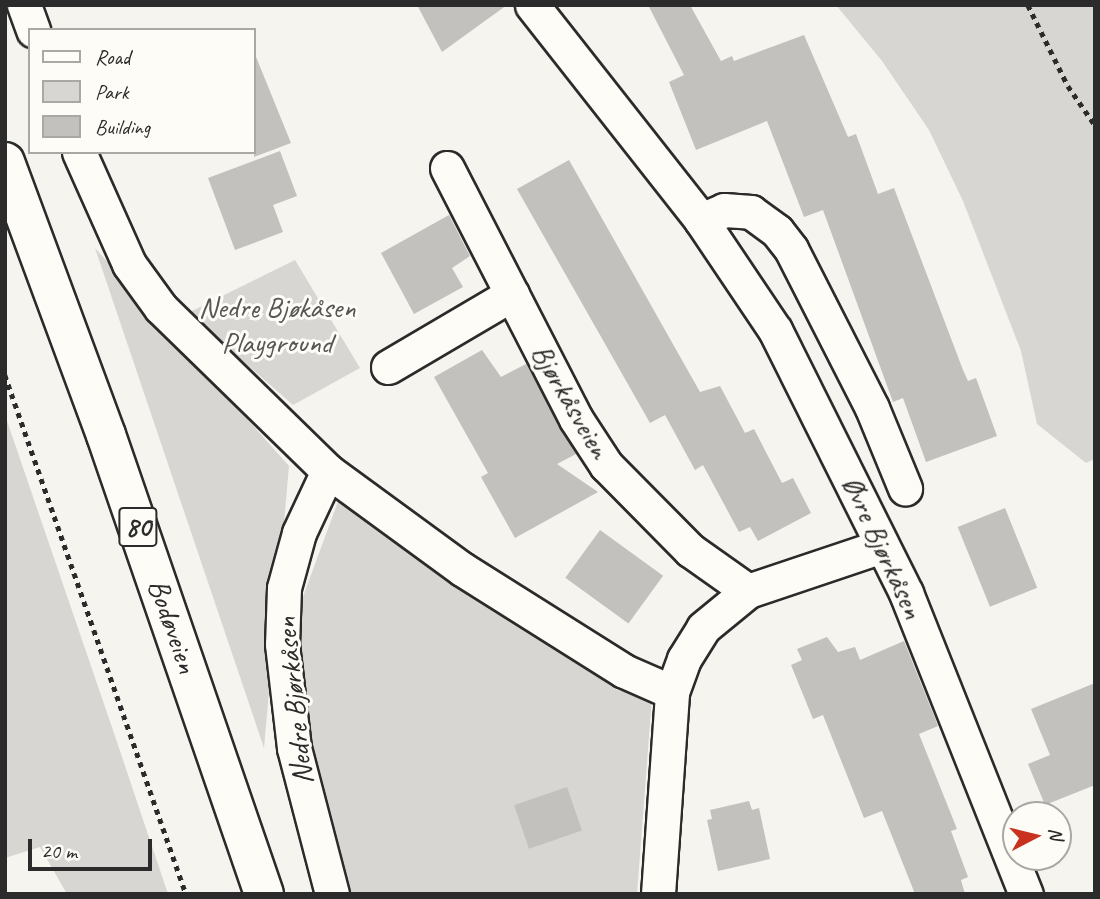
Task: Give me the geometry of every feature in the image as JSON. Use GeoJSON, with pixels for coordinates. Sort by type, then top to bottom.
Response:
{"type":"FeatureCollection","features":[{"type":"Feature","properties":{"kind":"main road","name":"Bodøveien"},"geometry":{"type":"LineString","coordinates":[[5,162],[106,435],[264,894]]}},
{"type":"Feature","properties":{"kind":"street"},"geometry":{"type":"LineString","coordinates":[[24,5],[32,28]]}},
{"type":"Feature","properties":{"kind":"street","name":"Øvre Bjørkåsen"},"geometry":{"type":"LineString","coordinates":[[532,5],[701,220],[775,330],[882,545],[979,765],[1026,894]]}},
{"type":"Feature","properties":{"kind":"street"},"geometry":{"type":"LineString","coordinates":[[80,154],[129,264],[160,308],[328,471],[461,569],[624,671],[672,692]]}},
{"type":"Feature","properties":{"kind":"street","name":"Bjørkåsveien"},"geometry":{"type":"LineString","coordinates":[[447,168],[576,419],[606,465],[690,550],[748,591]]}},
{"type":"Feature","properties":{"kind":"street","name":"Øvre Bjørkåsen"},"geometry":{"type":"LineString","coordinates":[[701,220],[724,210],[751,212],[776,231],[791,249],[872,408],[905,488]]}},
{"type":"Feature","properties":{"kind":"street"},"geometry":{"type":"LineString","coordinates":[[388,366],[512,294]]}},
{"type":"Feature","properties":{"kind":"street","name":"Nedre Bjørkåsen"},"geometry":{"type":"LineString","coordinates":[[328,471],[299,533],[284,588],[282,644],[294,748],[332,894]]}},
{"type":"Feature","properties":{"kind":"street"},"geometry":{"type":"LineString","coordinates":[[658,894],[672,692],[684,659],[703,628],[748,591],[882,545]]}},
{"type":"Feature","properties":{"kind":"path"},"geometry":{"type":"LineString","coordinates":[[1028,5],[1068,86],[1095,125]]}},
{"type":"Feature","properties":{"kind":"path"},"geometry":{"type":"LineString","coordinates":[[5,375],[186,894]]}},
{"type":"Feature","properties":{"kind":"green space"},"geometry":{"type":"Polygon","coordinates":[[[836,5],[1095,5],[1095,459],[1086,463],[1037,424],[1021,351],[963,201],[929,130],[882,61],[836,5]]]}},
{"type":"Feature","properties":{"kind":"green space"},"geometry":{"type":"Polygon","coordinates":[[[95,248],[289,466],[264,748],[95,248]]]}},
{"type":"Feature","properties":{"kind":"green space","name":"Nedre Bjøkåsen Playground"},"geometry":{"type":"Polygon","coordinates":[[[295,260],[360,368],[293,405],[188,313],[295,260]]]}},
{"type":"Feature","properties":{"kind":"green space"},"geometry":{"type":"Polygon","coordinates":[[[5,415],[168,894],[67,894],[40,847],[5,858],[5,415]]]}},
{"type":"Feature","properties":{"kind":"green space"},"geometry":{"type":"Polygon","coordinates":[[[340,496],[617,690],[652,697],[637,894],[348,894],[327,826],[302,682],[297,613],[340,496]]]}},
{"type":"Feature","properties":{"kind":"building"},"geometry":{"type":"Polygon","coordinates":[[[417,5],[507,5],[442,52],[417,5]]]}},
{"type":"Feature","properties":{"kind":"building"},"geometry":{"type":"Polygon","coordinates":[[[648,5],[690,5],[721,61],[732,56],[734,61],[804,35],[848,137],[856,134],[878,194],[894,188],[963,370],[968,381],[976,378],[997,436],[926,462],[903,398],[893,402],[823,210],[804,217],[767,121],[696,150],[669,82],[684,75],[648,5]]]}},
{"type":"Feature","properties":{"kind":"building"},"geometry":{"type":"Polygon","coordinates":[[[256,57],[291,143],[254,157],[256,154],[256,57]]]}},
{"type":"Feature","properties":{"kind":"building"},"geometry":{"type":"Polygon","coordinates":[[[280,151],[297,196],[273,205],[283,232],[235,250],[208,178],[280,151]]]}},
{"type":"Feature","properties":{"kind":"building"},"geometry":{"type":"Polygon","coordinates":[[[569,160],[700,392],[720,386],[745,433],[754,429],[782,483],[793,478],[811,513],[758,541],[750,527],[739,532],[703,465],[695,470],[665,415],[650,423],[517,189],[569,160]]]}},
{"type":"Feature","properties":{"kind":"building"},"geometry":{"type":"Polygon","coordinates":[[[449,215],[470,256],[452,268],[463,287],[414,314],[381,253],[449,215]]]}},
{"type":"Feature","properties":{"kind":"building"},"geometry":{"type":"Polygon","coordinates":[[[482,350],[501,377],[526,364],[576,454],[557,464],[598,492],[515,538],[481,477],[488,473],[434,377],[482,350]]]}},
{"type":"Feature","properties":{"kind":"building"},"geometry":{"type":"Polygon","coordinates":[[[1005,508],[1037,588],[990,607],[958,527],[1005,508]]]}},
{"type":"Feature","properties":{"kind":"building"},"geometry":{"type":"Polygon","coordinates":[[[600,530],[663,576],[628,624],[565,578],[600,530]]]}},
{"type":"Feature","properties":{"kind":"building"},"geometry":{"type":"Polygon","coordinates":[[[827,637],[838,652],[855,647],[860,660],[904,641],[938,726],[919,734],[957,829],[951,831],[968,877],[961,880],[965,894],[915,894],[882,811],[864,818],[823,715],[813,719],[791,665],[802,660],[797,649],[827,637]]]}},
{"type":"Feature","properties":{"kind":"building"},"geometry":{"type":"Polygon","coordinates":[[[1095,683],[1095,785],[1055,801],[1043,801],[1028,764],[1050,755],[1031,709],[1095,683]]]}},
{"type":"Feature","properties":{"kind":"building"},"geometry":{"type":"Polygon","coordinates":[[[567,787],[582,830],[529,849],[514,805],[567,787]]]}},
{"type":"Feature","properties":{"kind":"building"},"geometry":{"type":"Polygon","coordinates":[[[749,801],[752,810],[759,808],[770,859],[718,871],[707,820],[712,819],[710,810],[749,801]]]}}]}
